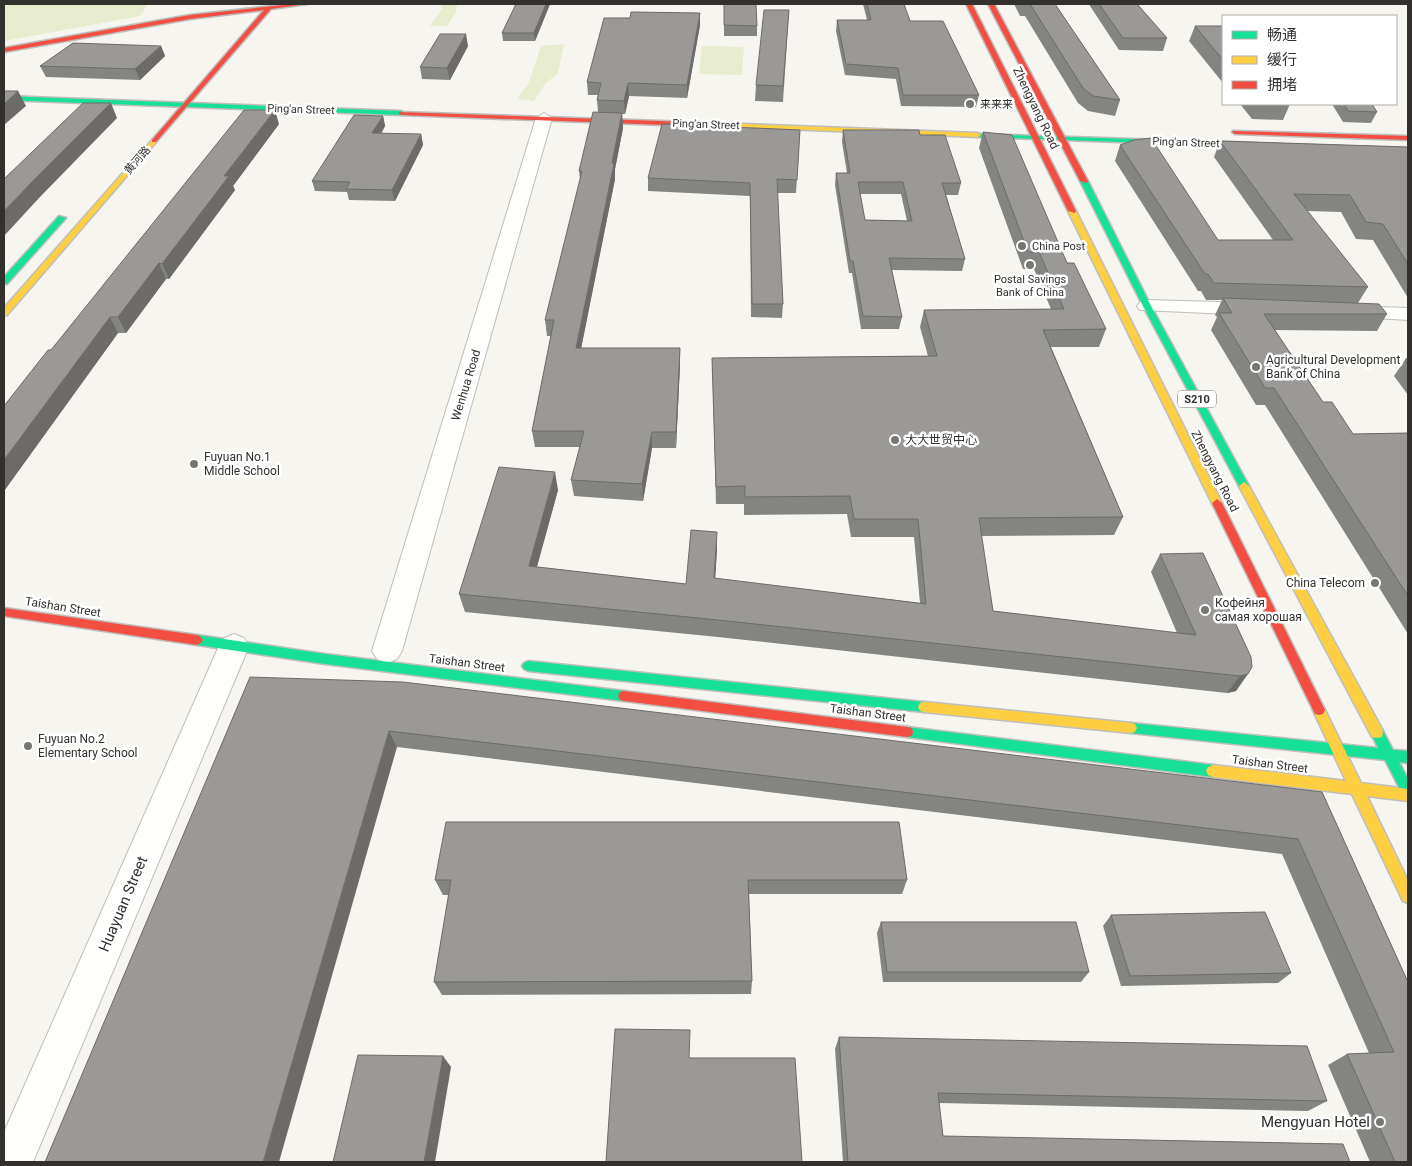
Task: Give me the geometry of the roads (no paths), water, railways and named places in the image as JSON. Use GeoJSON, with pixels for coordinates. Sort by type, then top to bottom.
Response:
{"type":"FeatureCollection","features":[{"type":"Feature","properties":{"kind":"main road"},"geometry":{"type":"LineString","coordinates":[[4,50],[190,16],[304,4]]}},
{"type":"Feature","properties":{"kind":"main road","name":"Zhengyang Road"},"geometry":{"type":"LineString","coordinates":[[969,4],[1340,751],[1408,896]]}},
{"type":"Feature","properties":{"kind":"main road","name":"Zhengyang Road"},"geometry":{"type":"LineString","coordinates":[[991,4],[1062,137],[1146,306],[1389,754],[1408,793]]}},
{"type":"Feature","properties":{"kind":"main road","name":"黄河路"},"geometry":{"type":"LineString","coordinates":[[4,313],[270,7]]}},
{"type":"Feature","properties":{"kind":"main road"},"geometry":{"type":"LineString","coordinates":[[227,38],[254,9]]}},
{"type":"Feature","properties":{"kind":"main road","name":"Ping'an Street"},"geometry":{"type":"LineString","coordinates":[[4,91],[173,96],[189,101],[544,118],[1032,131],[1056,126],[1203,131]]}},
{"type":"Feature","properties":{"kind":"main road"},"geometry":{"type":"LineString","coordinates":[[154,118],[173,96]]}},
{"type":"Feature","properties":{"kind":"main road","name":"Ping'an Street"},"geometry":{"type":"LineString","coordinates":[[4,98],[173,96]]}},
{"type":"Feature","properties":{"kind":"main road","name":"Ping'an Street"},"geometry":{"type":"LineString","coordinates":[[189,101],[1032,131],[1062,137],[1368,149]]}},
{"type":"Feature","properties":{"kind":"main road","name":"Ping'an Street"},"geometry":{"type":"LineString","coordinates":[[1222,132],[1408,138]]}},
{"type":"Feature","properties":{"kind":"main road"},"geometry":{"type":"LineString","coordinates":[[4,282],[69,211]]}},
{"type":"Feature","properties":{"kind":"main road","name":"Taishan Street"},"geometry":{"type":"LineString","coordinates":[[4,612],[325,659],[1408,793]]}},
{"type":"Feature","properties":{"kind":"main road","name":"Taishan Street"},"geometry":{"type":"LineString","coordinates":[[325,659],[383,652]]}},
{"type":"Feature","properties":{"kind":"main road","name":"Taishan Street"},"geometry":{"type":"LineString","coordinates":[[515,664],[1408,757]]}},
{"type":"Feature","properties":{"kind":"street","name":"Wenhua Road"},"geometry":{"type":"LineString","coordinates":[[383,652],[544,118]]}},
{"type":"Feature","properties":{"kind":"street"},"geometry":{"type":"LineString","coordinates":[[1146,306],[1272,310]]}},
{"type":"Feature","properties":{"kind":"street"},"geometry":{"type":"LineString","coordinates":[[1331,312],[1408,314]]}},
{"type":"Feature","properties":{"kind":"street","name":"Huayuan Street"},"geometry":{"type":"LineString","coordinates":[[12,1162],[234,646]]}},
{"type":"Feature","properties":{"kind":"place","name":"来来来"},"geometry":{"type":"Point","coordinates":[970,104]}},
{"type":"Feature","properties":{"kind":"place","name":"China Post"},"geometry":{"type":"Point","coordinates":[1022,246]}},
{"type":"Feature","properties":{"kind":"place","name":"Postal Savings Bank of China"},"geometry":{"type":"Point","coordinates":[1030,265]}},
{"type":"Feature","properties":{"kind":"place","name":"Agricultural Development Bank of China"},"geometry":{"type":"Point","coordinates":[1256,367]}},
{"type":"Feature","properties":{"kind":"place","name":"大大世贸中心"},"geometry":{"type":"Point","coordinates":[895,440]}},
{"type":"Feature","properties":{"kind":"place","name":"Fuyuan No.1 Middle School"},"geometry":{"type":"Point","coordinates":[194,464]}},
{"type":"Feature","properties":{"kind":"place","name":"China Telecom"},"geometry":{"type":"Point","coordinates":[1375,583]}},
{"type":"Feature","properties":{"kind":"place","name":"Кофейня самая хорошая"},"geometry":{"type":"Point","coordinates":[1205,610]}},
{"type":"Feature","properties":{"kind":"place","name":"Fuyuan No.2 Elementary School"},"geometry":{"type":"Point","coordinates":[28,746]}},
{"type":"Feature","properties":{"kind":"place","name":"Mengyuan Hotel"},"geometry":{"type":"Point","coordinates":[1380,1122]}}]}
